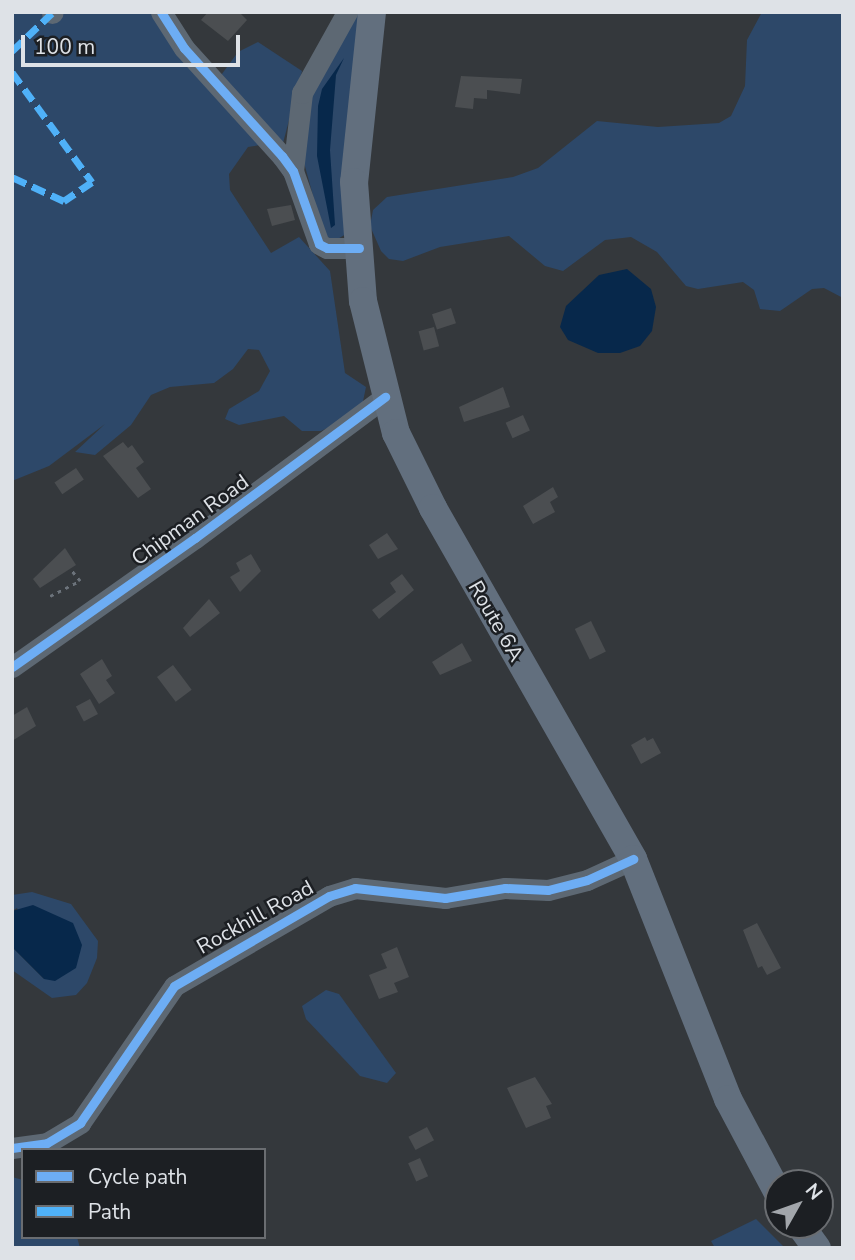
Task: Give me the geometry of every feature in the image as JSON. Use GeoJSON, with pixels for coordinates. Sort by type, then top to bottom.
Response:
{"type":"FeatureCollection","features":[{"type":"Feature","properties":{"kind":"main road","name":"Route 6A"},"geometry":{"type":"LineString","coordinates":[[372,12],[354,182],[363,301],[385,397],[397,433],[433,508],[633,859],[728,1099],[766,1169]]}},
{"type":"Feature","properties":{"kind":"street"},"geometry":{"type":"LineString","coordinates":[[160,12],[184,48],[256,124],[293,172],[319,244],[327,248],[359,248]]}},
{"type":"Feature","properties":{"kind":"street"},"geometry":{"type":"LineString","coordinates":[[293,172],[302,93],[347,12]]}},
{"type":"Feature","properties":{"kind":"street","name":"Chipman Road"},"geometry":{"type":"LineString","coordinates":[[12,667],[195,538],[385,397]]}},
{"type":"Feature","properties":{"kind":"street","name":"Rockhill Road"},"geometry":{"type":"LineString","coordinates":[[12,1148],[47,1143],[80,1123],[181,981],[329,896],[355,888],[446,898],[505,888],[548,890],[587,880],[633,859]]}},
{"type":"Feature","properties":{"kind":"path"},"geometry":{"type":"LineString","coordinates":[[50,596],[80,581],[70,569]]}},
{"type":"Feature","properties":{"kind":"shaded area"},"geometry":{"type":"Polygon","coordinates":[[[12,12],[152,12],[260,145],[248,147],[229,174],[230,190],[271,253],[299,237],[330,271],[345,373],[366,387],[362,406],[351,417],[321,431],[302,431],[284,416],[239,425],[225,419],[229,409],[259,391],[270,371],[259,350],[248,349],[233,369],[214,383],[170,387],[151,395],[131,425],[95,455],[75,452],[105,424],[49,466],[12,481],[12,12]]]}},
{"type":"Feature","properties":{"kind":"shaded area"},"geometry":{"type":"Polygon","coordinates":[[[350,12],[366,12],[346,234],[336,240],[324,236],[300,148],[317,72],[350,12]]]}},
{"type":"Feature","properties":{"kind":"shaded area"},"geometry":{"type":"Polygon","coordinates":[[[762,12],[843,12],[843,298],[824,288],[812,289],[780,311],[760,309],[754,290],[743,282],[698,289],[686,286],[657,252],[631,237],[605,240],[563,271],[545,266],[509,236],[440,247],[403,261],[389,259],[381,251],[370,226],[373,210],[387,197],[513,177],[538,168],[597,121],[658,127],[719,123],[731,116],[745,86],[747,40],[762,12]]]}},
{"type":"Feature","properties":{"kind":"shaded area"},"geometry":{"type":"Polygon","coordinates":[[[258,42],[302,71],[283,143],[219,78],[238,52],[258,42]]]}},
{"type":"Feature","properties":{"kind":"shaded area"},"geometry":{"type":"Polygon","coordinates":[[[344,58],[336,75],[330,150],[335,225],[331,228],[317,156],[318,106],[322,89],[344,58]]]}},
{"type":"Feature","properties":{"kind":"shaded area"},"geometry":{"type":"Polygon","coordinates":[[[627,269],[651,289],[656,307],[652,331],[640,346],[620,353],[598,353],[568,340],[560,327],[566,306],[599,275],[627,269]]]}},
{"type":"Feature","properties":{"kind":"shaded area"},"geometry":{"type":"Polygon","coordinates":[[[32,892],[71,904],[98,941],[97,958],[87,983],[76,995],[52,998],[12,970],[12,947],[44,979],[17,908],[12,911],[12,895],[32,892]]]}},
{"type":"Feature","properties":{"kind":"shaded area"},"geometry":{"type":"Polygon","coordinates":[[[33,905],[73,923],[82,945],[76,968],[55,981],[44,979],[12,947],[12,911],[33,905]]]}},
{"type":"Feature","properties":{"kind":"shaded area"},"geometry":{"type":"Polygon","coordinates":[[[326,990],[339,994],[396,1073],[387,1083],[360,1076],[306,1019],[302,1006],[326,990]]]}},
{"type":"Feature","properties":{"kind":"shaded area"},"geometry":{"type":"Polygon","coordinates":[[[12,1177],[21,1179],[21,1239],[78,1239],[80,1248],[12,1248],[12,1177]]]}},
{"type":"Feature","properties":{"kind":"shaded area"},"geometry":{"type":"Polygon","coordinates":[[[756,1219],[764,1227],[764,1239],[776,1239],[785,1248],[715,1248],[711,1241],[756,1219]]]}},
{"type":"Feature","properties":{"kind":"building"},"geometry":{"type":"Polygon","coordinates":[[[208,12],[239,12],[247,20],[228,41],[201,20],[208,12]]]}},
{"type":"Feature","properties":{"kind":"building"},"geometry":{"type":"Polygon","coordinates":[[[461,76],[522,79],[520,94],[487,90],[487,99],[474,98],[473,109],[455,107],[461,76]]]}},
{"type":"Feature","properties":{"kind":"building"},"geometry":{"type":"Polygon","coordinates":[[[291,205],[295,220],[272,226],[267,209],[291,205]]]}},
{"type":"Feature","properties":{"kind":"building"},"geometry":{"type":"Polygon","coordinates":[[[451,308],[456,323],[437,329],[432,314],[451,308]]]}},
{"type":"Feature","properties":{"kind":"building"},"geometry":{"type":"Polygon","coordinates":[[[434,327],[439,346],[424,350],[419,331],[434,327]]]}},
{"type":"Feature","properties":{"kind":"building"},"geometry":{"type":"Polygon","coordinates":[[[503,387],[510,407],[464,422],[459,407],[503,387]]]}},
{"type":"Feature","properties":{"kind":"building"},"geometry":{"type":"Polygon","coordinates":[[[523,415],[530,431],[513,438],[506,423],[523,415]]]}},
{"type":"Feature","properties":{"kind":"building"},"geometry":{"type":"Polygon","coordinates":[[[123,442],[128,448],[132,445],[144,462],[136,468],[151,489],[138,498],[103,456],[123,442]]]}},
{"type":"Feature","properties":{"kind":"building"},"geometry":{"type":"Polygon","coordinates":[[[76,468],[84,480],[62,494],[54,483],[76,468]]]}},
{"type":"Feature","properties":{"kind":"building"},"geometry":{"type":"Polygon","coordinates":[[[553,487],[558,497],[550,502],[555,512],[533,524],[523,506],[553,487]]]}},
{"type":"Feature","properties":{"kind":"building"},"geometry":{"type":"Polygon","coordinates":[[[387,533],[398,549],[378,559],[369,545],[387,533]]]}},
{"type":"Feature","properties":{"kind":"building"},"geometry":{"type":"Polygon","coordinates":[[[65,548],[76,565],[40,588],[33,579],[65,548]]]}},
{"type":"Feature","properties":{"kind":"building"},"geometry":{"type":"Polygon","coordinates":[[[251,554],[261,571],[240,592],[230,577],[240,571],[236,563],[251,554]]]}},
{"type":"Feature","properties":{"kind":"building"},"geometry":{"type":"Polygon","coordinates":[[[402,574],[414,590],[379,619],[372,610],[396,592],[390,583],[402,574]]]}},
{"type":"Feature","properties":{"kind":"building"},"geometry":{"type":"Polygon","coordinates":[[[209,599],[220,613],[190,637],[183,628],[209,599]]]}},
{"type":"Feature","properties":{"kind":"building"},"geometry":{"type":"Polygon","coordinates":[[[591,621],[606,652],[590,659],[575,629],[591,621]]]}},
{"type":"Feature","properties":{"kind":"building"},"geometry":{"type":"Polygon","coordinates":[[[462,643],[472,661],[440,675],[432,662],[462,643]]]}},
{"type":"Feature","properties":{"kind":"building"},"geometry":{"type":"Polygon","coordinates":[[[102,659],[112,676],[106,680],[115,693],[99,704],[80,674],[102,659]]]}},
{"type":"Feature","properties":{"kind":"building"},"geometry":{"type":"Polygon","coordinates":[[[173,665],[192,690],[176,702],[157,677],[173,665]]]}},
{"type":"Feature","properties":{"kind":"building"},"geometry":{"type":"Polygon","coordinates":[[[90,699],[98,714],[84,722],[76,707],[90,699]]]}},
{"type":"Feature","properties":{"kind":"building"},"geometry":{"type":"Polygon","coordinates":[[[27,707],[36,726],[12,741],[12,716],[27,707]]]}},
{"type":"Feature","properties":{"kind":"building"},"geometry":{"type":"Polygon","coordinates":[[[645,737],[647,741],[653,738],[661,753],[641,764],[631,745],[645,737]]]}},
{"type":"Feature","properties":{"kind":"building"},"geometry":{"type":"Polygon","coordinates":[[[757,923],[781,968],[767,975],[762,966],[758,968],[743,930],[757,923]]]}},
{"type":"Feature","properties":{"kind":"building"},"geometry":{"type":"Polygon","coordinates":[[[397,947],[409,977],[394,983],[398,992],[379,999],[369,975],[387,968],[381,954],[397,947]]]}},
{"type":"Feature","properties":{"kind":"building"},"geometry":{"type":"Polygon","coordinates":[[[535,1077],[552,1104],[546,1106],[551,1118],[526,1128],[507,1088],[535,1077]]]}},
{"type":"Feature","properties":{"kind":"building"},"geometry":{"type":"Polygon","coordinates":[[[427,1127],[434,1140],[416,1150],[408,1137],[427,1127]]]}},
{"type":"Feature","properties":{"kind":"building"},"geometry":{"type":"Polygon","coordinates":[[[420,1158],[428,1176],[416,1182],[408,1163],[420,1158]]]}},
{"type":"Feature","properties":{"kind":"marked path"},"geometry":{"type":"LineString","coordinates":[[12,51],[52,13]]}},
{"type":"Feature","properties":{"kind":"marked path"},"geometry":{"type":"LineString","coordinates":[[12,72],[92,182],[64,201],[12,177]]}},
{"type":"Feature","properties":{"kind":"cycle path"},"geometry":{"type":"LineString","coordinates":[[161,12],[184,48],[293,171],[319,244],[327,248],[359,248]]}},
{"type":"Feature","properties":{"kind":"cycle path"},"geometry":{"type":"LineString","coordinates":[[12,667],[195,538],[385,397]]}},
{"type":"Feature","properties":{"kind":"cycle path"},"geometry":{"type":"LineString","coordinates":[[12,1148],[47,1143],[80,1123],[174,986],[329,896],[355,888],[445,898],[505,888],[548,890],[587,880],[633,859]]}}]}
